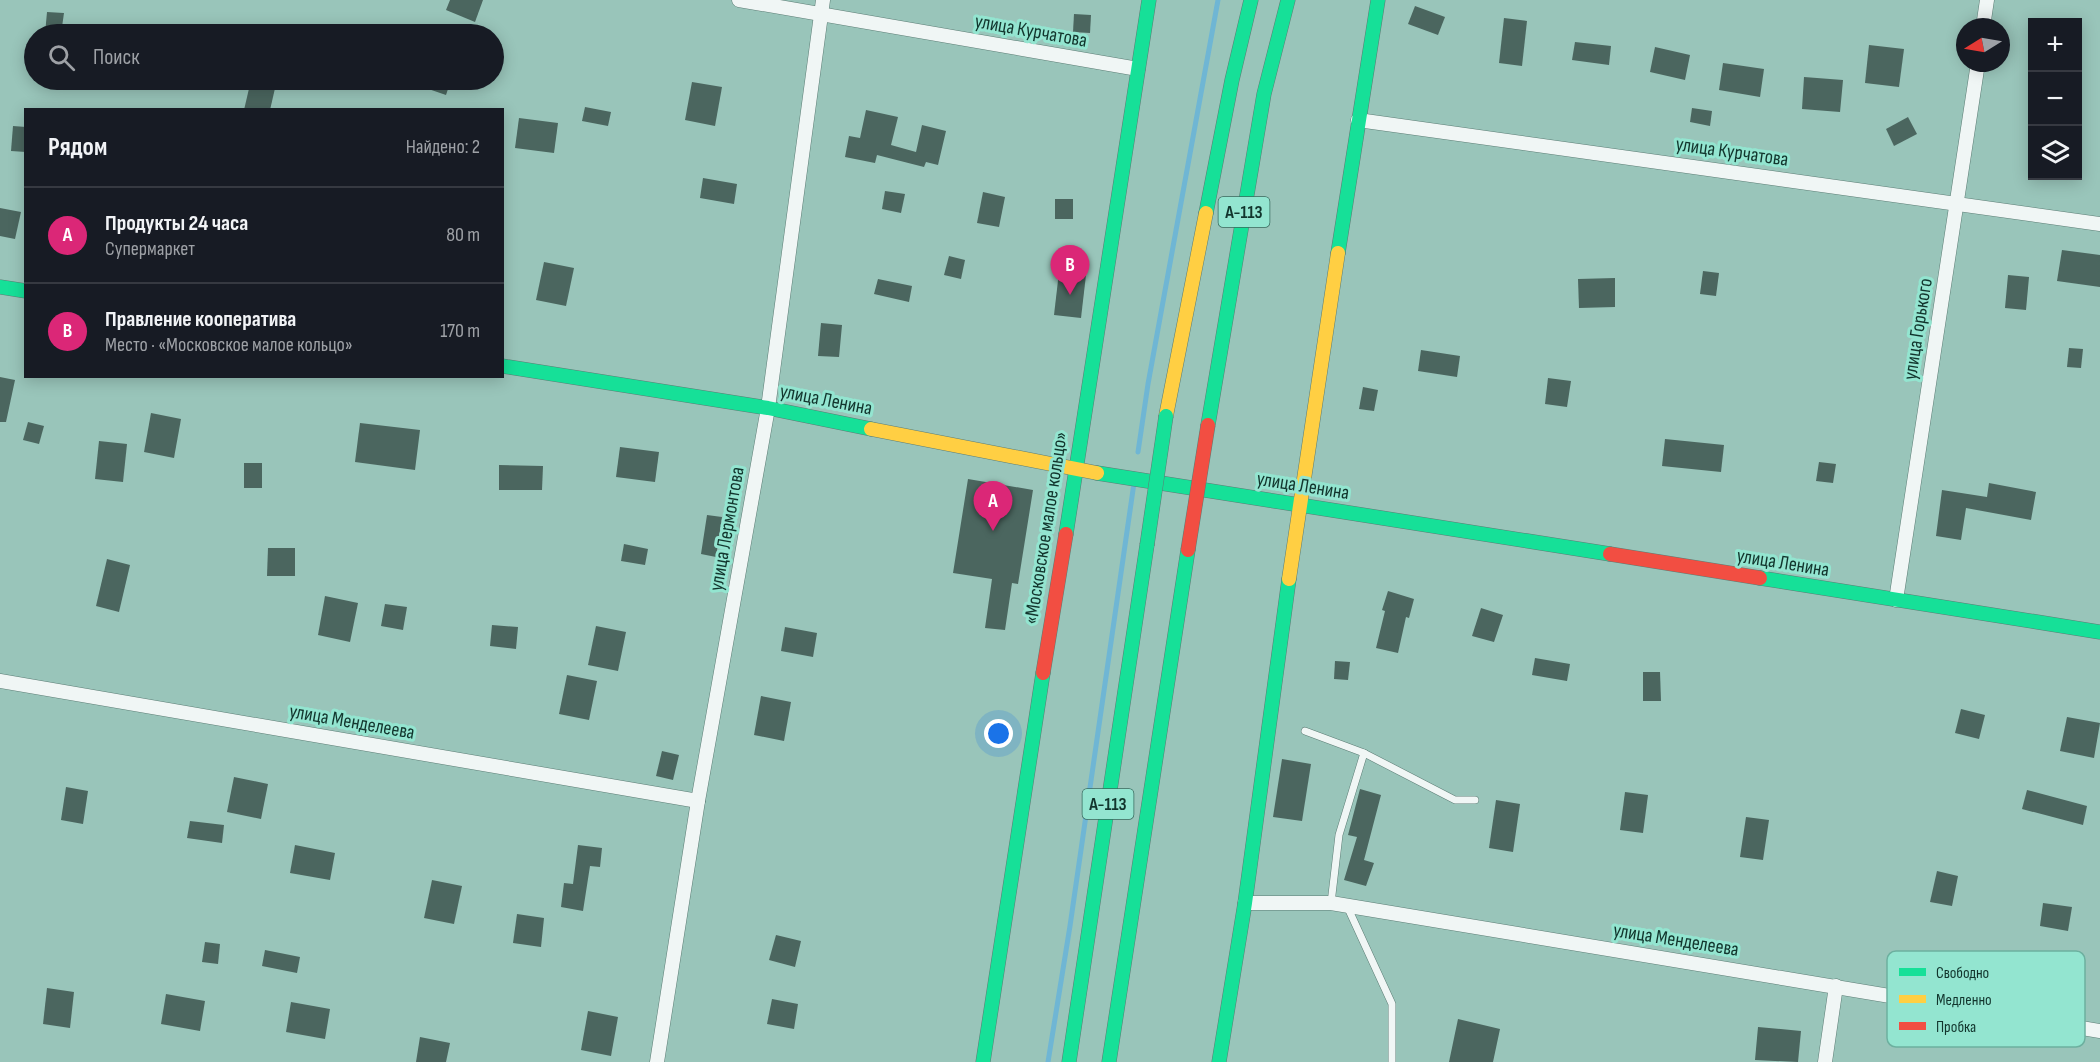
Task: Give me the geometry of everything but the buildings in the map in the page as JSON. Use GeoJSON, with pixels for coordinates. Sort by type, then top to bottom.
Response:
{"type":"FeatureCollection","features":[{"type":"Feature","properties":{"kind":"main road","name":"«Московское малое кольцо»"},"geometry":{"type":"LineString","coordinates":[[983,1062],[1015,840],[1076,470],[1149,0]]}},
{"type":"Feature","properties":{"kind":"main road","name":"А-113"},"geometry":{"type":"LineString","coordinates":[[1070,1062],[1166,416],[1232,80],[1251,0]]}},
{"type":"Feature","properties":{"kind":"main road","name":"А-113"},"geometry":{"type":"LineString","coordinates":[[1109,1062],[1208,424],[1264,94],[1288,0]]}},
{"type":"Feature","properties":{"kind":"main road"},"geometry":{"type":"LineString","coordinates":[[1219,1062],[1245,903],[1299,505],[1378,0]]}},
{"type":"Feature","properties":{"kind":"main road"},"geometry":{"type":"LineString","coordinates":[[0,287],[24,291]]}},
{"type":"Feature","properties":{"kind":"main road","name":"улица Ленина"},"geometry":{"type":"LineString","coordinates":[[504,366],[768,408],[1076,470],[2100,632]]}},
{"type":"Feature","properties":{"kind":"street","name":"улица Курчатова"},"geometry":{"type":"LineString","coordinates":[[739,0],[822,7],[1138,69]]}},
{"type":"Feature","properties":{"kind":"street"},"geometry":{"type":"LineString","coordinates":[[1985,18],[1988,0]]}},
{"type":"Feature","properties":{"kind":"street","name":"улица Лермонтова"},"geometry":{"type":"LineString","coordinates":[[657,1062],[698,801],[768,408],[822,7]]}},
{"type":"Feature","properties":{"kind":"street","name":"улица Горького"},"geometry":{"type":"LineString","coordinates":[[1896,600],[1977,72]]}},
{"type":"Feature","properties":{"kind":"street","name":"улица Курчатова"},"geometry":{"type":"LineString","coordinates":[[1358,120],[2100,224]]}},
{"type":"Feature","properties":{"kind":"street","name":"улица Менделеева"},"geometry":{"type":"LineString","coordinates":[[0,681],[698,801]]}},
{"type":"Feature","properties":{"kind":"street","name":"улица Менделеева"},"geometry":{"type":"LineString","coordinates":[[1245,903],[1331,903],[1887,994]]}},
{"type":"Feature","properties":{"kind":"street"},"geometry":{"type":"LineString","coordinates":[[1825,1062],[1836,986]]}},
{"type":"Feature","properties":{"kind":"street","name":"улица Менделеева"},"geometry":{"type":"LineString","coordinates":[[2085,1028],[2100,1030]]}},
{"type":"Feature","properties":{"kind":"lane"},"geometry":{"type":"LineString","coordinates":[[1305,731],[1364,753],[1455,800],[1475,800]]}},
{"type":"Feature","properties":{"kind":"lane"},"geometry":{"type":"LineString","coordinates":[[1331,903],[1340,835],[1364,753]]}},
{"type":"Feature","properties":{"kind":"lane"},"geometry":{"type":"LineString","coordinates":[[1347,906],[1392,1004],[1392,1062]]}},
{"type":"Feature","properties":{"kind":"waterway"},"geometry":{"type":"LineString","coordinates":[[1138,452],[1148,384],[1218,0]]}},
{"type":"Feature","properties":{"kind":"waterway"},"geometry":{"type":"LineString","coordinates":[[1048,1062],[1134,483]]}},
{"type":"Feature","properties":{"kind":"traffic: fast"},"geometry":{"type":"LineString","coordinates":[[1066,534],[1149,0]]}},
{"type":"Feature","properties":{"kind":"traffic: fast"},"geometry":{"type":"LineString","coordinates":[[1206,213],[1232,80],[1251,0]]}},
{"type":"Feature","properties":{"kind":"traffic: fast"},"geometry":{"type":"LineString","coordinates":[[1208,425],[1264,94],[1288,0]]}},
{"type":"Feature","properties":{"kind":"traffic: fast"},"geometry":{"type":"LineString","coordinates":[[1338,253],[1378,0]]}},
{"type":"Feature","properties":{"kind":"traffic: fast"},"geometry":{"type":"LineString","coordinates":[[0,287],[24,291]]}},
{"type":"Feature","properties":{"kind":"traffic: fast"},"geometry":{"type":"LineString","coordinates":[[504,366],[768,408],[871,429]]}},
{"type":"Feature","properties":{"kind":"traffic: fast"},"geometry":{"type":"LineString","coordinates":[[1147,545],[1166,416]]}},
{"type":"Feature","properties":{"kind":"traffic: fast"},"geometry":{"type":"LineString","coordinates":[[1097,473],[1610,554]]}},
{"type":"Feature","properties":{"kind":"traffic: fast"},"geometry":{"type":"LineString","coordinates":[[1069,1062],[1147,545]]}},
{"type":"Feature","properties":{"kind":"traffic: fast"},"geometry":{"type":"LineString","coordinates":[[1109,1062],[1188,550]]}},
{"type":"Feature","properties":{"kind":"traffic: fast"},"geometry":{"type":"LineString","coordinates":[[1760,578],[2100,632]]}},
{"type":"Feature","properties":{"kind":"traffic: fast"},"geometry":{"type":"LineString","coordinates":[[1219,1062],[1245,903],[1289,579]]}},
{"type":"Feature","properties":{"kind":"traffic: fast"},"geometry":{"type":"LineString","coordinates":[[983,1062],[1043,673]]}},
{"type":"Feature","properties":{"kind":"traffic: slow"},"geometry":{"type":"LineString","coordinates":[[1166,416],[1206,213]]}},
{"type":"Feature","properties":{"kind":"traffic: slow"},"geometry":{"type":"LineString","coordinates":[[1289,579],[1338,253]]}},
{"type":"Feature","properties":{"kind":"traffic: slow"},"geometry":{"type":"LineString","coordinates":[[871,429],[1097,473]]}},
{"type":"Feature","properties":{"kind":"traffic: jam"},"geometry":{"type":"LineString","coordinates":[[1188,550],[1208,425]]}},
{"type":"Feature","properties":{"kind":"traffic: jam"},"geometry":{"type":"LineString","coordinates":[[1043,673],[1066,534]]}},
{"type":"Feature","properties":{"kind":"traffic: jam"},"geometry":{"type":"LineString","coordinates":[[1610,554],[1760,578]]}},
{"type":"Feature","properties":{"kind":"place","name":"Правление кооператива"},"geometry":{"type":"Point","coordinates":[1070,295]}},
{"type":"Feature","properties":{"kind":"place","name":"Продукты 24 часа"},"geometry":{"type":"Point","coordinates":[993,531]}}]}
